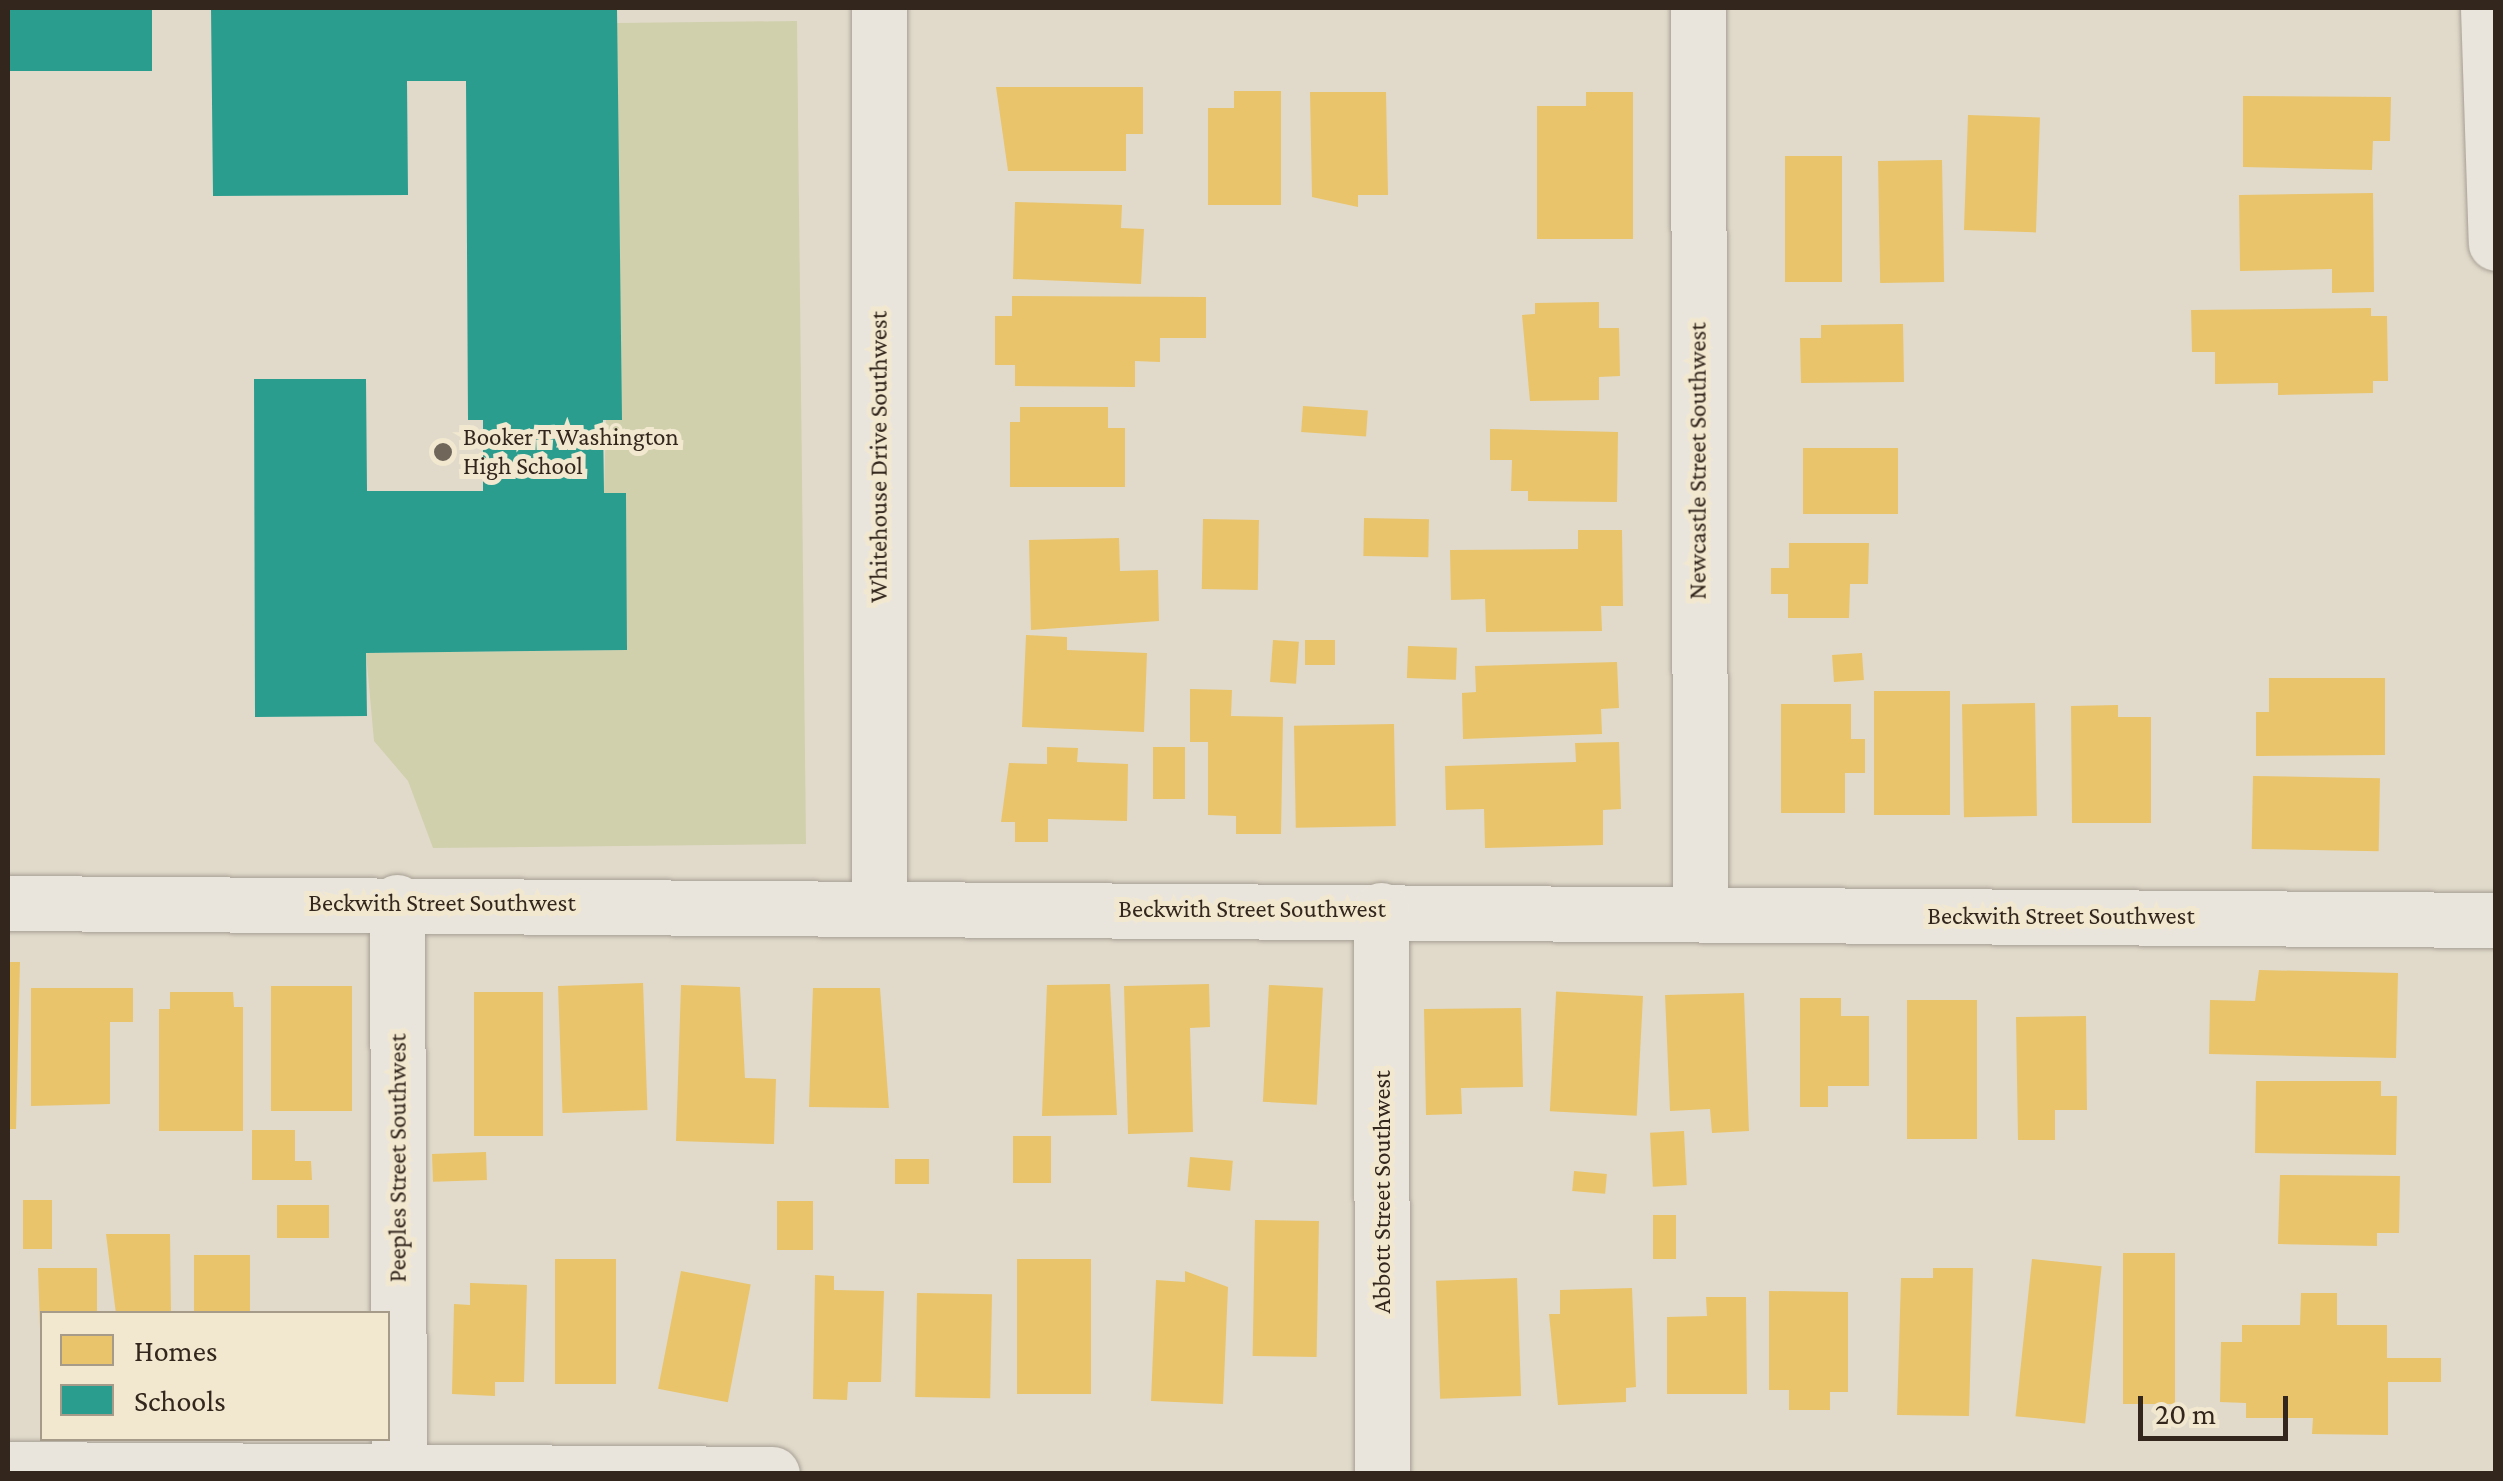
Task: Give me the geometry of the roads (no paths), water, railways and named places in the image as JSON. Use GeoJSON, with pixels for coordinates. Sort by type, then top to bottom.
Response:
{"type":"FeatureCollection","features":[{"type":"Feature","properties":{"kind":"street","name":"Whitehouse Drive Southwest"},"geometry":{"type":"LineString","coordinates":[[879,8],[879,906]]}},
{"type":"Feature","properties":{"kind":"street","name":"Newcastle Street Southwest"},"geometry":{"type":"LineString","coordinates":[[1698,8],[1700,914]]}},
{"type":"Feature","properties":{"kind":"street"},"geometry":{"type":"LineString","coordinates":[[2488,8],[2494,88],[2496,243]]}},
{"type":"Feature","properties":{"kind":"street","name":"Beckwith Street Southwest"},"geometry":{"type":"LineString","coordinates":[[8,903],[398,902],[2496,920]]}},
{"type":"Feature","properties":{"kind":"street","name":"Peeples Street Southwest"},"geometry":{"type":"LineString","coordinates":[[398,902],[399,1472]]}},
{"type":"Feature","properties":{"kind":"street","name":"Abbott Street Southwest"},"geometry":{"type":"LineString","coordinates":[[1381,910],[1382,1474]]}},
{"type":"Feature","properties":{"kind":"street"},"geometry":{"type":"LineString","coordinates":[[8,1469],[772,1474]]}},
{"type":"Feature","properties":{"kind":"place","name":"Booker T Washington High School"},"geometry":{"type":"Point","coordinates":[443,452]}}]}
